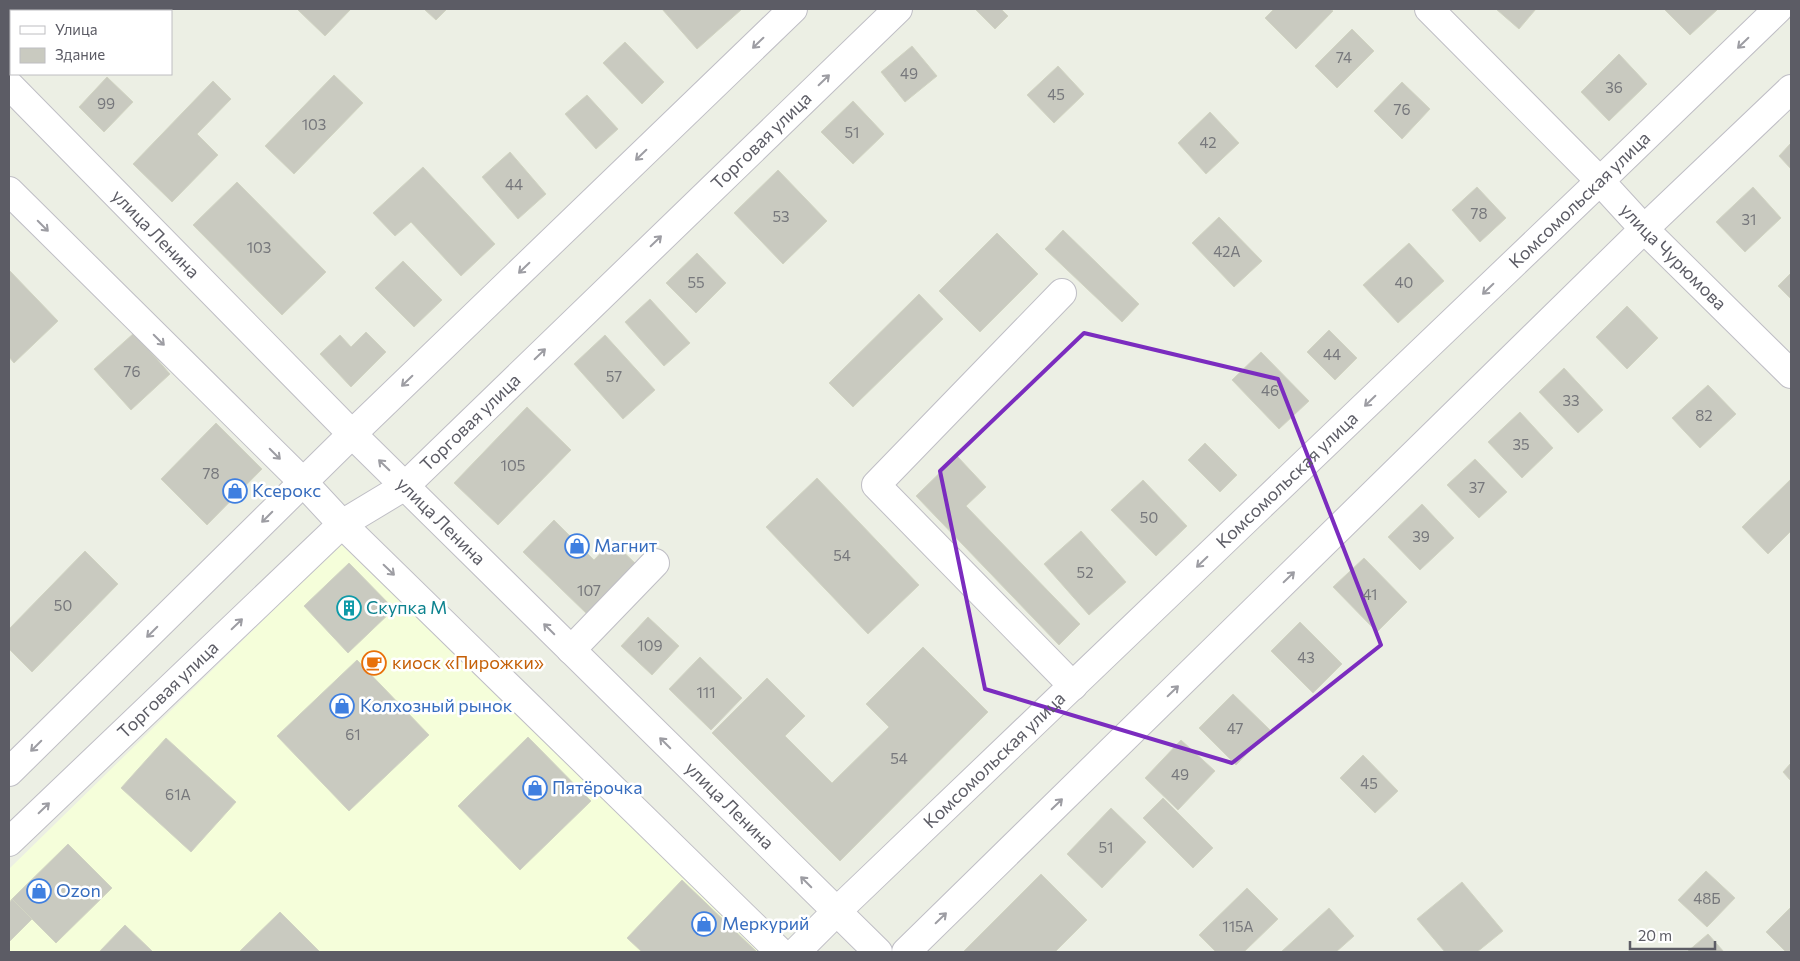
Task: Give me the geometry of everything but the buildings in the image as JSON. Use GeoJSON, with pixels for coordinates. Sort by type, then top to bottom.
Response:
{"type":"FeatureCollection","features":[{"type":"Feature","properties":{"kind":"street"},"geometry":{"type":"LineString","coordinates":[[9,772],[352,434],[793,9]]}},
{"type":"Feature","properties":{"kind":"street","name":"Торговая улица"},"geometry":{"type":"LineString","coordinates":[[9,842],[342,524],[405,486],[898,9]]}},
{"type":"Feature","properties":{"kind":"street","name":"Комсомольская улица"},"geometry":{"type":"LineString","coordinates":[[796,952],[1778,9]]}},
{"type":"Feature","properties":{"kind":"street","name":"улица Чурюмова"},"geometry":{"type":"LineString","coordinates":[[1439,12],[1644,229],[1791,374]]}},
{"type":"Feature","properties":{"kind":"street","name":"улица Ленина"},"geometry":{"type":"LineString","coordinates":[[9,85],[352,434],[878,952]]}},
{"type":"Feature","properties":{"kind":"street"},"geometry":{"type":"LineString","coordinates":[[906,952],[1644,229],[1791,90]]}},
{"type":"Feature","properties":{"kind":"street"},"geometry":{"type":"LineString","coordinates":[[9,191],[303,482],[342,524],[780,952]]}},
{"type":"Feature","properties":{"kind":"street"},"geometry":{"type":"LineString","coordinates":[[1062,293],[876,485],[1073,686]]}},
{"type":"Feature","properties":{"kind":"street"},"geometry":{"type":"LineString","coordinates":[[572,650],[655,563]]}},
{"type":"Feature","properties":{"kind":"highlighted area"},"geometry":{"type":"Polygon","coordinates":[[[1084,333],[1278,379],[1381,645],[1232,763],[985,689],[940,471],[1084,333]]]}},
{"type":"Feature","properties":{"kind":"shaded area","name":"Колхозный рынок"},"geometry":{"type":"Polygon","coordinates":[[[341,544],[763,952],[9,952],[9,869],[341,544]]]}},
{"type":"Feature","properties":{"kind":"place","name":"Ксерокс"},"geometry":{"type":"Point","coordinates":[235,491]}},
{"type":"Feature","properties":{"kind":"place","name":"Магнит"},"geometry":{"type":"Point","coordinates":[577,546]}},
{"type":"Feature","properties":{"kind":"place","name":"Скупка М"},"geometry":{"type":"Point","coordinates":[349,608]}},
{"type":"Feature","properties":{"kind":"place","name":"киоск «Пирожки»"},"geometry":{"type":"Point","coordinates":[374,663]}},
{"type":"Feature","properties":{"kind":"place","name":"Колхозный рынок"},"geometry":{"type":"Point","coordinates":[342,706]}},
{"type":"Feature","properties":{"kind":"place","name":"Пятёрочка"},"geometry":{"type":"Point","coordinates":[535,788]}},
{"type":"Feature","properties":{"kind":"place","name":"Ozon"},"geometry":{"type":"Point","coordinates":[39,891]}},
{"type":"Feature","properties":{"kind":"place","name":"Меркурий"},"geometry":{"type":"Point","coordinates":[704,924]}}]}
